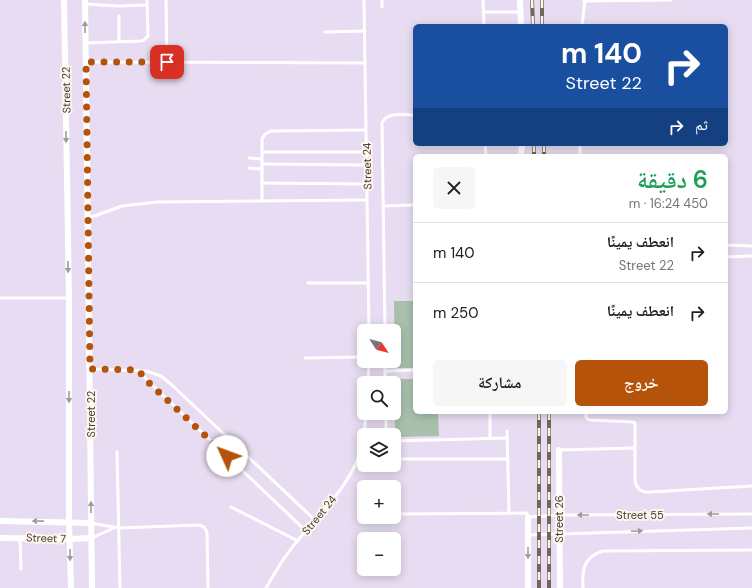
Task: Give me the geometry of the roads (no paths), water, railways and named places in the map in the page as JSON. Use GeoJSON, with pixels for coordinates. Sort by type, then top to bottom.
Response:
{"type":"FeatureCollection","features":[{"type":"Feature","properties":{"kind":"street","name":"Street 22"},"geometry":{"type":"LineString","coordinates":[[64,0],[69,298],[69,522],[71,588]]}},
{"type":"Feature","properties":{"kind":"street"},"geometry":{"type":"LineString","coordinates":[[520,0],[521,24]]}},
{"type":"Feature","properties":{"kind":"street","name":"Street 22"},"geometry":{"type":"LineString","coordinates":[[86,2],[85,43],[89,218],[92,588]]}},
{"type":"Feature","properties":{"kind":"street","name":"Street 26"},"geometry":{"type":"LineString","coordinates":[[559,450],[560,588]]}},
{"type":"Feature","properties":{"kind":"street"},"geometry":{"type":"LineString","coordinates":[[528,515],[528,588]]}},
{"type":"Feature","properties":{"kind":"street","name":"Street 7"},"geometry":{"type":"LineString","coordinates":[[0,521],[91,523]]}},
{"type":"Feature","properties":{"kind":"street","name":"Street 7"},"geometry":{"type":"LineString","coordinates":[[0,538],[70,540],[91,538]]}},
{"type":"Feature","properties":{"kind":"lane"},"geometry":{"type":"LineString","coordinates":[[118,0],[119,6]]}},
{"type":"Feature","properties":{"kind":"lane"},"geometry":{"type":"LineString","coordinates":[[85,43],[144,40],[148,36],[147,0]]}},
{"type":"Feature","properties":{"kind":"lane"},"geometry":{"type":"LineString","coordinates":[[166,0],[167,62]]}},
{"type":"Feature","properties":{"kind":"lane","name":"Street 24"},"geometry":{"type":"LineString","coordinates":[[364,0],[369,324]]}},
{"type":"Feature","properties":{"kind":"lane"},"geometry":{"type":"LineString","coordinates":[[382,0],[382,6]]}},
{"type":"Feature","properties":{"kind":"lane"},"geometry":{"type":"LineString","coordinates":[[483,0],[484,24]]}},
{"type":"Feature","properties":{"kind":"lane"},"geometry":{"type":"LineString","coordinates":[[582,24],[584,0],[671,0]]}},
{"type":"Feature","properties":{"kind":"lane"},"geometry":{"type":"LineString","coordinates":[[86,2],[119,6],[147,5]]}},
{"type":"Feature","properties":{"kind":"lane"},"geometry":{"type":"LineString","coordinates":[[483,12],[521,12]]}},
{"type":"Feature","properties":{"kind":"lane"},"geometry":{"type":"LineString","coordinates":[[119,16],[119,41]]}},
{"type":"Feature","properties":{"kind":"lane"},"geometry":{"type":"LineString","coordinates":[[325,32],[365,31]]}},
{"type":"Feature","properties":{"kind":"lane"},"geometry":{"type":"LineString","coordinates":[[86,62],[365,63]]}},
{"type":"Feature","properties":{"kind":"lane"},"geometry":{"type":"LineString","coordinates":[[385,324],[382,123],[388,116],[413,115]]}},
{"type":"Feature","properties":{"kind":"lane"},"geometry":{"type":"LineString","coordinates":[[262,201],[263,136],[268,132],[366,130]]}},
{"type":"Feature","properties":{"kind":"lane"},"geometry":{"type":"LineString","coordinates":[[262,152],[366,152]]}},
{"type":"Feature","properties":{"kind":"lane"},"geometry":{"type":"LineString","coordinates":[[249,158],[262,158]]}},
{"type":"Feature","properties":{"kind":"lane"},"geometry":{"type":"LineString","coordinates":[[249,168],[262,166],[367,165]]}},
{"type":"Feature","properties":{"kind":"lane"},"geometry":{"type":"LineString","coordinates":[[262,183],[367,184]]}},
{"type":"Feature","properties":{"kind":"lane"},"geometry":{"type":"LineString","coordinates":[[89,218],[116,208],[139,203],[175,200],[367,200]]}},
{"type":"Feature","properties":{"kind":"lane"},"geometry":{"type":"LineString","coordinates":[[383,206],[413,205]]}},
{"type":"Feature","properties":{"kind":"lane"},"geometry":{"type":"LineString","coordinates":[[728,245],[752,246]]}},
{"type":"Feature","properties":{"kind":"lane"},"geometry":{"type":"LineString","coordinates":[[728,257],[752,256]]}},
{"type":"Feature","properties":{"kind":"lane"},"geometry":{"type":"LineString","coordinates":[[308,283],[368,283]]}},
{"type":"Feature","properties":{"kind":"lane"},"geometry":{"type":"LineString","coordinates":[[0,298],[69,298]]}},
{"type":"Feature","properties":{"kind":"lane"},"geometry":{"type":"LineString","coordinates":[[305,358],[357,357]]}},
{"type":"Feature","properties":{"kind":"lane"},"geometry":{"type":"LineString","coordinates":[[90,369],[138,370],[154,373],[167,381],[316,521]]}},
{"type":"Feature","properties":{"kind":"lane"},"geometry":{"type":"LineString","coordinates":[[138,370],[148,382],[306,531]]}},
{"type":"Feature","properties":{"kind":"lane"},"geometry":{"type":"LineString","coordinates":[[385,376],[385,371],[413,370]]}},
{"type":"Feature","properties":{"kind":"lane"},"geometry":{"type":"LineString","coordinates":[[490,414],[490,439]]}},
{"type":"Feature","properties":{"kind":"lane"},"geometry":{"type":"LineString","coordinates":[[586,414],[586,417],[589,420],[633,422],[635,424],[636,484],[638,488],[646,493],[752,486]]}},
{"type":"Feature","properties":{"kind":"lane"},"geometry":{"type":"LineString","coordinates":[[507,431],[509,513]]}},
{"type":"Feature","properties":{"kind":"lane"},"geometry":{"type":"LineString","coordinates":[[401,441],[507,438]]}},
{"type":"Feature","properties":{"kind":"lane"},"geometry":{"type":"LineString","coordinates":[[559,450],[635,448]]}},
{"type":"Feature","properties":{"kind":"lane"},"geometry":{"type":"LineString","coordinates":[[117,452],[120,588]]}},
{"type":"Feature","properties":{"kind":"lane"},"geometry":{"type":"LineString","coordinates":[[401,459],[508,459]]}},
{"type":"Feature","properties":{"kind":"lane","name":"Street 24"},"geometry":{"type":"LineString","coordinates":[[266,588],[298,541],[316,521],[351,474],[357,461]]}},
{"type":"Feature","properties":{"kind":"lane"},"geometry":{"type":"LineString","coordinates":[[230,507],[298,541]]}},
{"type":"Feature","properties":{"kind":"lane","name":"Street 55"},"geometry":{"type":"LineString","coordinates":[[401,514],[752,514]]}},
{"type":"Feature","properties":{"kind":"lane"},"geometry":{"type":"LineString","coordinates":[[91,523],[114,528],[202,526],[207,532],[208,588]]}},
{"type":"Feature","properties":{"kind":"lane"},"geometry":{"type":"LineString","coordinates":[[91,538],[114,528]]}},
{"type":"Feature","properties":{"kind":"lane","name":"Street 55"},"geometry":{"type":"LineString","coordinates":[[528,535],[752,528]]}},
{"type":"Feature","properties":{"kind":"lane"},"geometry":{"type":"LineString","coordinates":[[20,538],[21,569]]}},
{"type":"Feature","properties":{"kind":"lane"},"geometry":{"type":"LineString","coordinates":[[583,588],[583,570],[585,564],[592,556],[603,551],[752,550]]}},
{"type":"Feature","properties":{"kind":"railway"},"geometry":{"type":"LineString","coordinates":[[532,0],[533,24]]}},
{"type":"Feature","properties":{"kind":"railway"},"geometry":{"type":"LineString","coordinates":[[542,0],[542,24]]}},
{"type":"Feature","properties":{"kind":"railway"},"geometry":{"type":"LineString","coordinates":[[534,146],[534,154]]}},
{"type":"Feature","properties":{"kind":"railway"},"geometry":{"type":"LineString","coordinates":[[544,146],[544,154]]}},
{"type":"Feature","properties":{"kind":"railway"},"geometry":{"type":"LineString","coordinates":[[539,414],[539,588]]}},
{"type":"Feature","properties":{"kind":"railway"},"geometry":{"type":"LineString","coordinates":[[549,414],[549,588]]}}]}
